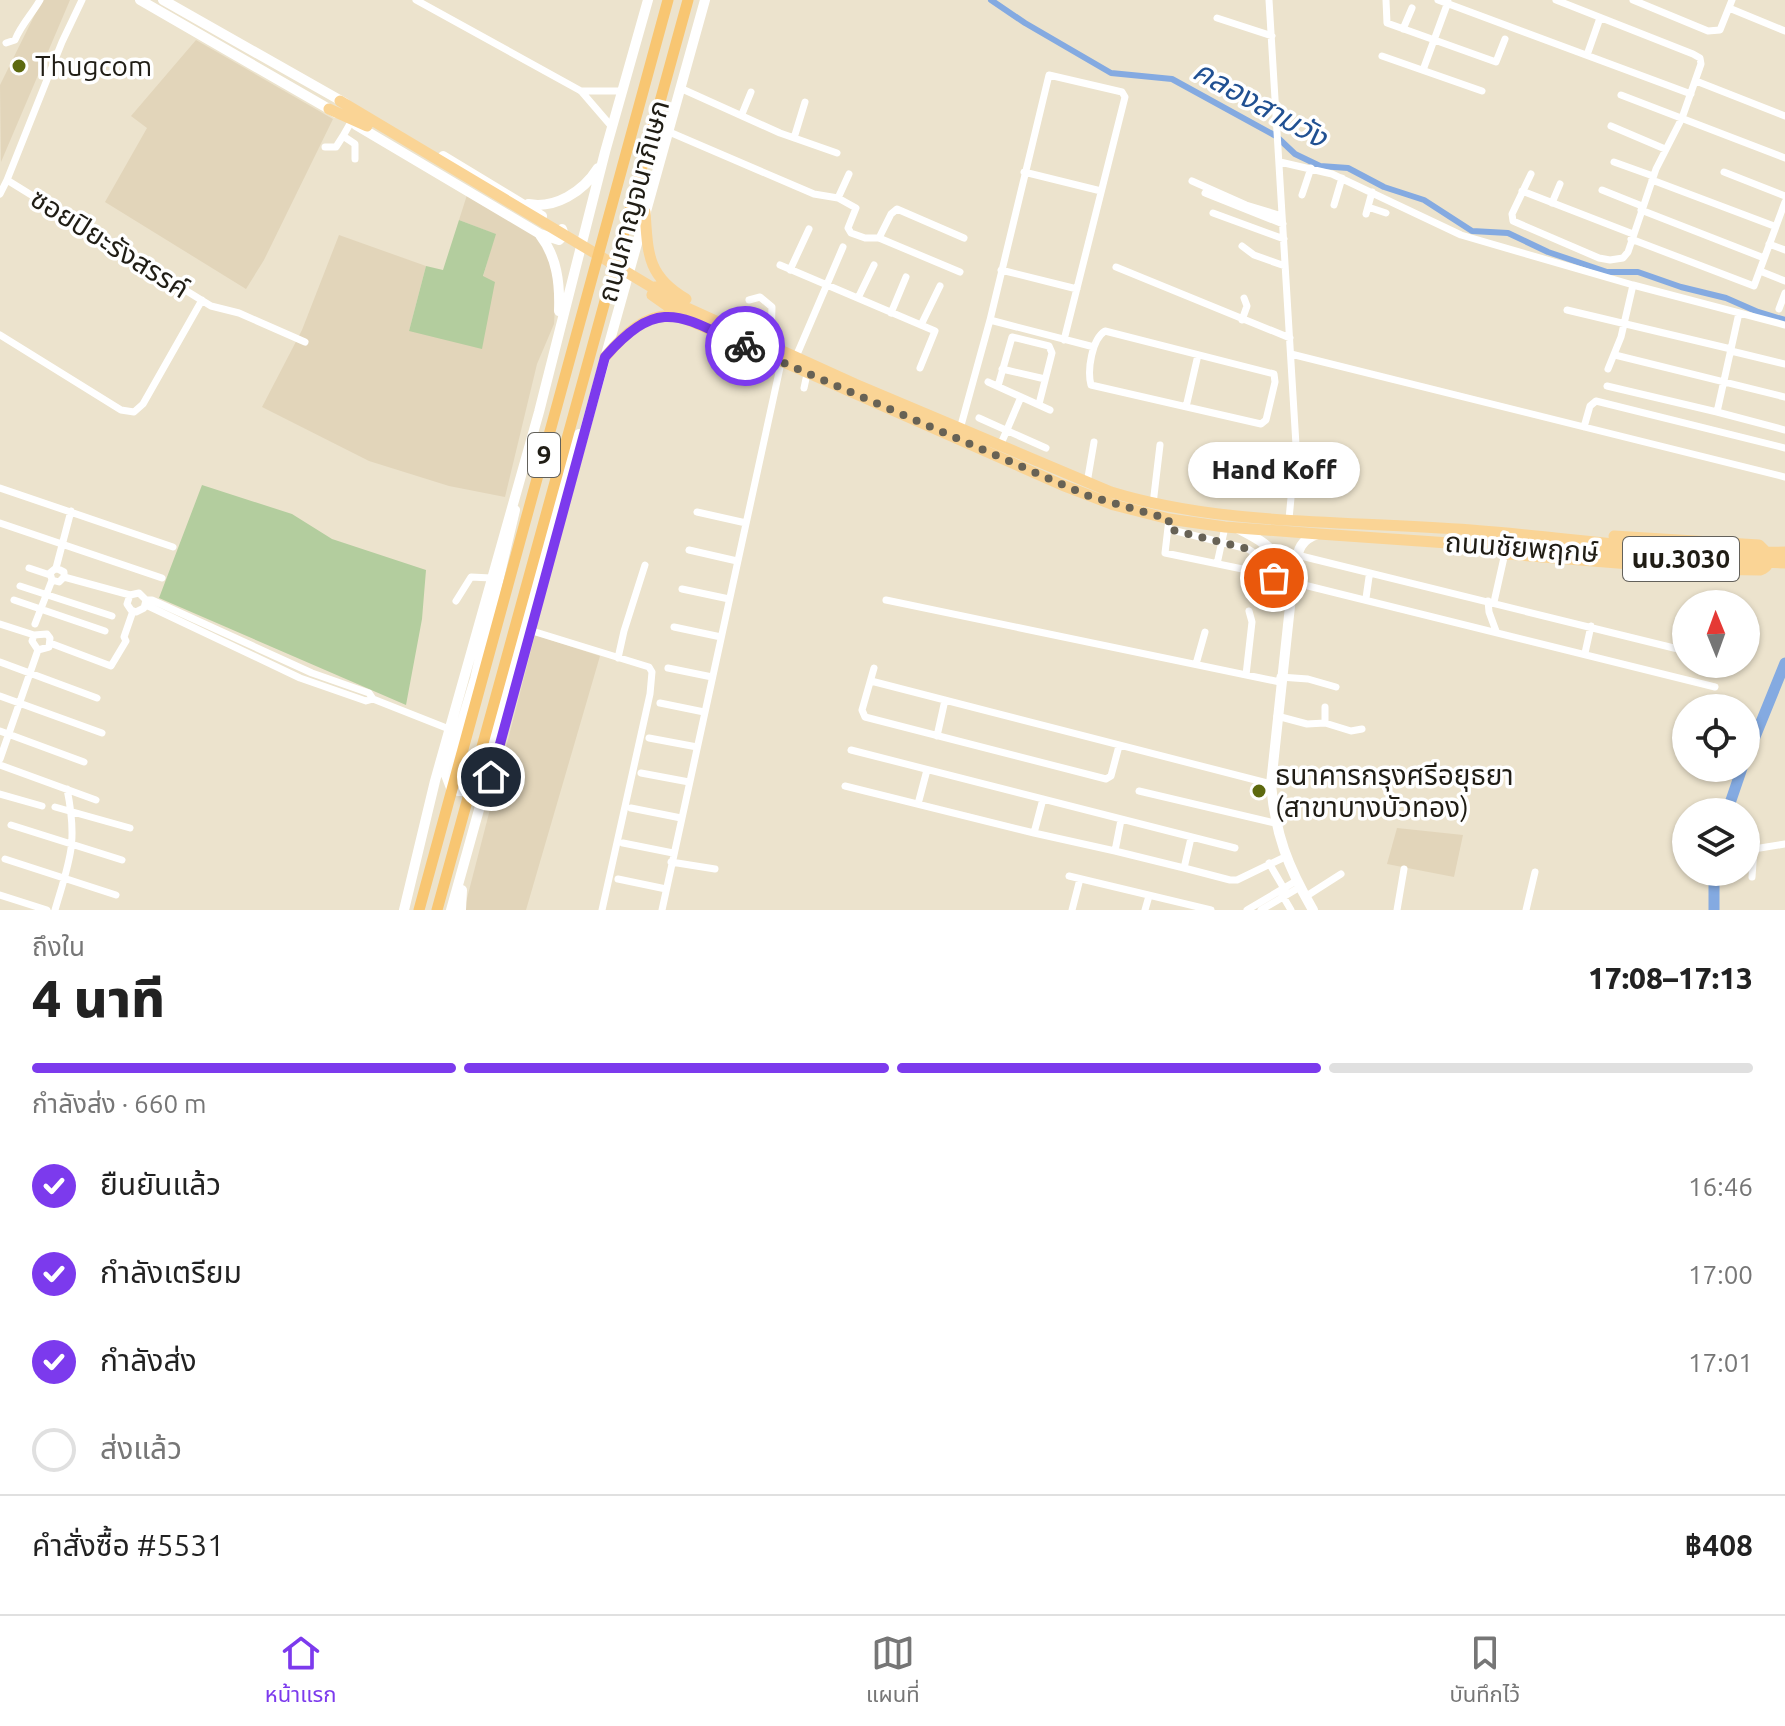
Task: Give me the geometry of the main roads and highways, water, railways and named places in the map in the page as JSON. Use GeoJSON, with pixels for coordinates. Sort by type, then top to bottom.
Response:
{"type":"FeatureCollection","features":[{"type":"Feature","properties":{"kind":"highway","name":"ถนนกาญจนาภิเษก"},"geometry":{"type":"LineString","coordinates":[[419,910],[668,0]]}},
{"type":"Feature","properties":{"kind":"highway","name":"ถนนกาญจนาภิเษก"},"geometry":{"type":"LineString","coordinates":[[437,910],[688,0]]}},
{"type":"Feature","properties":{"kind":"main road"},"geometry":{"type":"LineString","coordinates":[[140,0],[540,234],[559,240],[564,235],[561,228],[524,203],[377,118],[340,101]]}},
{"type":"Feature","properties":{"kind":"main road"},"geometry":{"type":"LineString","coordinates":[[163,0],[177,4],[340,101],[659,298],[780,356],[1087,483],[1153,504],[1201,512],[1289,519],[1354,530]]}},
{"type":"Feature","properties":{"kind":"main road"},"geometry":{"type":"LineString","coordinates":[[404,910],[449,729],[648,0]]}},
{"type":"Feature","properties":{"kind":"main road"},"geometry":{"type":"LineString","coordinates":[[451,910],[491,777],[587,418],[705,0]]}},
{"type":"Feature","properties":{"kind":"main road"},"geometry":{"type":"LineString","coordinates":[[329,109],[462,177]]}},
{"type":"Feature","properties":{"kind":"main road"},"geometry":{"type":"LineString","coordinates":[[524,203],[545,206],[570,196],[587,183],[603,160]]}},
{"type":"Feature","properties":{"kind":"main road"},"geometry":{"type":"LineString","coordinates":[[645,212],[652,264],[665,286],[700,307],[855,377],[875,396]]}},
{"type":"Feature","properties":{"kind":"main road"},"geometry":{"type":"LineString","coordinates":[[540,234],[550,249],[557,274],[558,332]]}},
{"type":"Feature","properties":{"kind":"main road"},"geometry":{"type":"LineString","coordinates":[[665,286],[655,287],[652,295],[682,317],[780,356],[807,374],[875,396],[1089,496],[1169,524],[1319,534],[1354,530]]}},
{"type":"Feature","properties":{"kind":"main road"},"geometry":{"type":"LineString","coordinates":[[605,357],[623,337],[649,320],[660,316],[682,317]]}},
{"type":"Feature","properties":{"kind":"main road"},"geometry":{"type":"LineString","coordinates":[[523,465],[502,572],[475,679],[446,775],[451,788],[458,791],[471,791],[481,782],[572,448],[587,418]]}},
{"type":"Feature","properties":{"kind":"main road"},"geometry":{"type":"LineString","coordinates":[[1231,527],[1262,541],[1274,551],[1290,601],[1271,784],[1275,823],[1285,857],[1313,910]]}},
{"type":"Feature","properties":{"kind":"main road"},"geometry":{"type":"LineString","coordinates":[[1469,530],[1501,527],[1747,544],[1759,545],[1769,555],[1767,567],[1744,571],[1505,553],[1473,544]]}},
{"type":"Feature","properties":{"kind":"main road","name":"ถนนชัยพฤกษ์"},"geometry":{"type":"LineString","coordinates":[[1354,530],[1469,530],[1679,559],[1785,563]]}},
{"type":"Feature","properties":{"kind":"main road","name":"ถนนชัยพฤกษ์"},"geometry":{"type":"LineString","coordinates":[[1354,530],[1473,544],[1785,552]]}},
{"type":"Feature","properties":{"kind":"main road"},"geometry":{"type":"LineString","coordinates":[[1284,579],[1303,541],[1319,534]]}},
{"type":"Feature","properties":{"kind":"main road"},"geometry":{"type":"LineString","coordinates":[[461,910],[464,868]]}},
{"type":"Feature","properties":{"kind":"main road"},"geometry":{"type":"LineString","coordinates":[[396,910],[411,873]]}},
{"type":"Feature","properties":{"kind":"waterway","name":"คลองสามวัง"},"geometry":{"type":"LineString","coordinates":[[991,0],[1111,73],[1172,79],[1276,136],[1295,154],[1320,166],[1348,168],[1384,187],[1424,200],[1472,231],[1508,233],[1548,252],[1607,272],[1638,272],[1726,298],[1785,320]]}},
{"type":"Feature","properties":{"kind":"waterway"},"geometry":{"type":"LineString","coordinates":[[1760,725],[1785,663]]}},
{"type":"Feature","properties":{"kind":"waterway"},"geometry":{"type":"LineString","coordinates":[[1732,798],[1737,782]]}},
{"type":"Feature","properties":{"kind":"waterway"},"geometry":{"type":"LineString","coordinates":[[1714,886],[1714,910]]}},
{"type":"Feature","properties":{"kind":"place","name":"Thugcom"},"geometry":{"type":"Point","coordinates":[19,66]}},
{"type":"Feature","properties":{"kind":"place","name":"Hand Koff"},"geometry":{"type":"Point","coordinates":[1274,578]}},
{"type":"Feature","properties":{"kind":"place","name":"ธนาคารกรุงศรีอยุธยา (สาขาบางบัวทอง)"},"geometry":{"type":"Point","coordinates":[1259,791]}}]}
